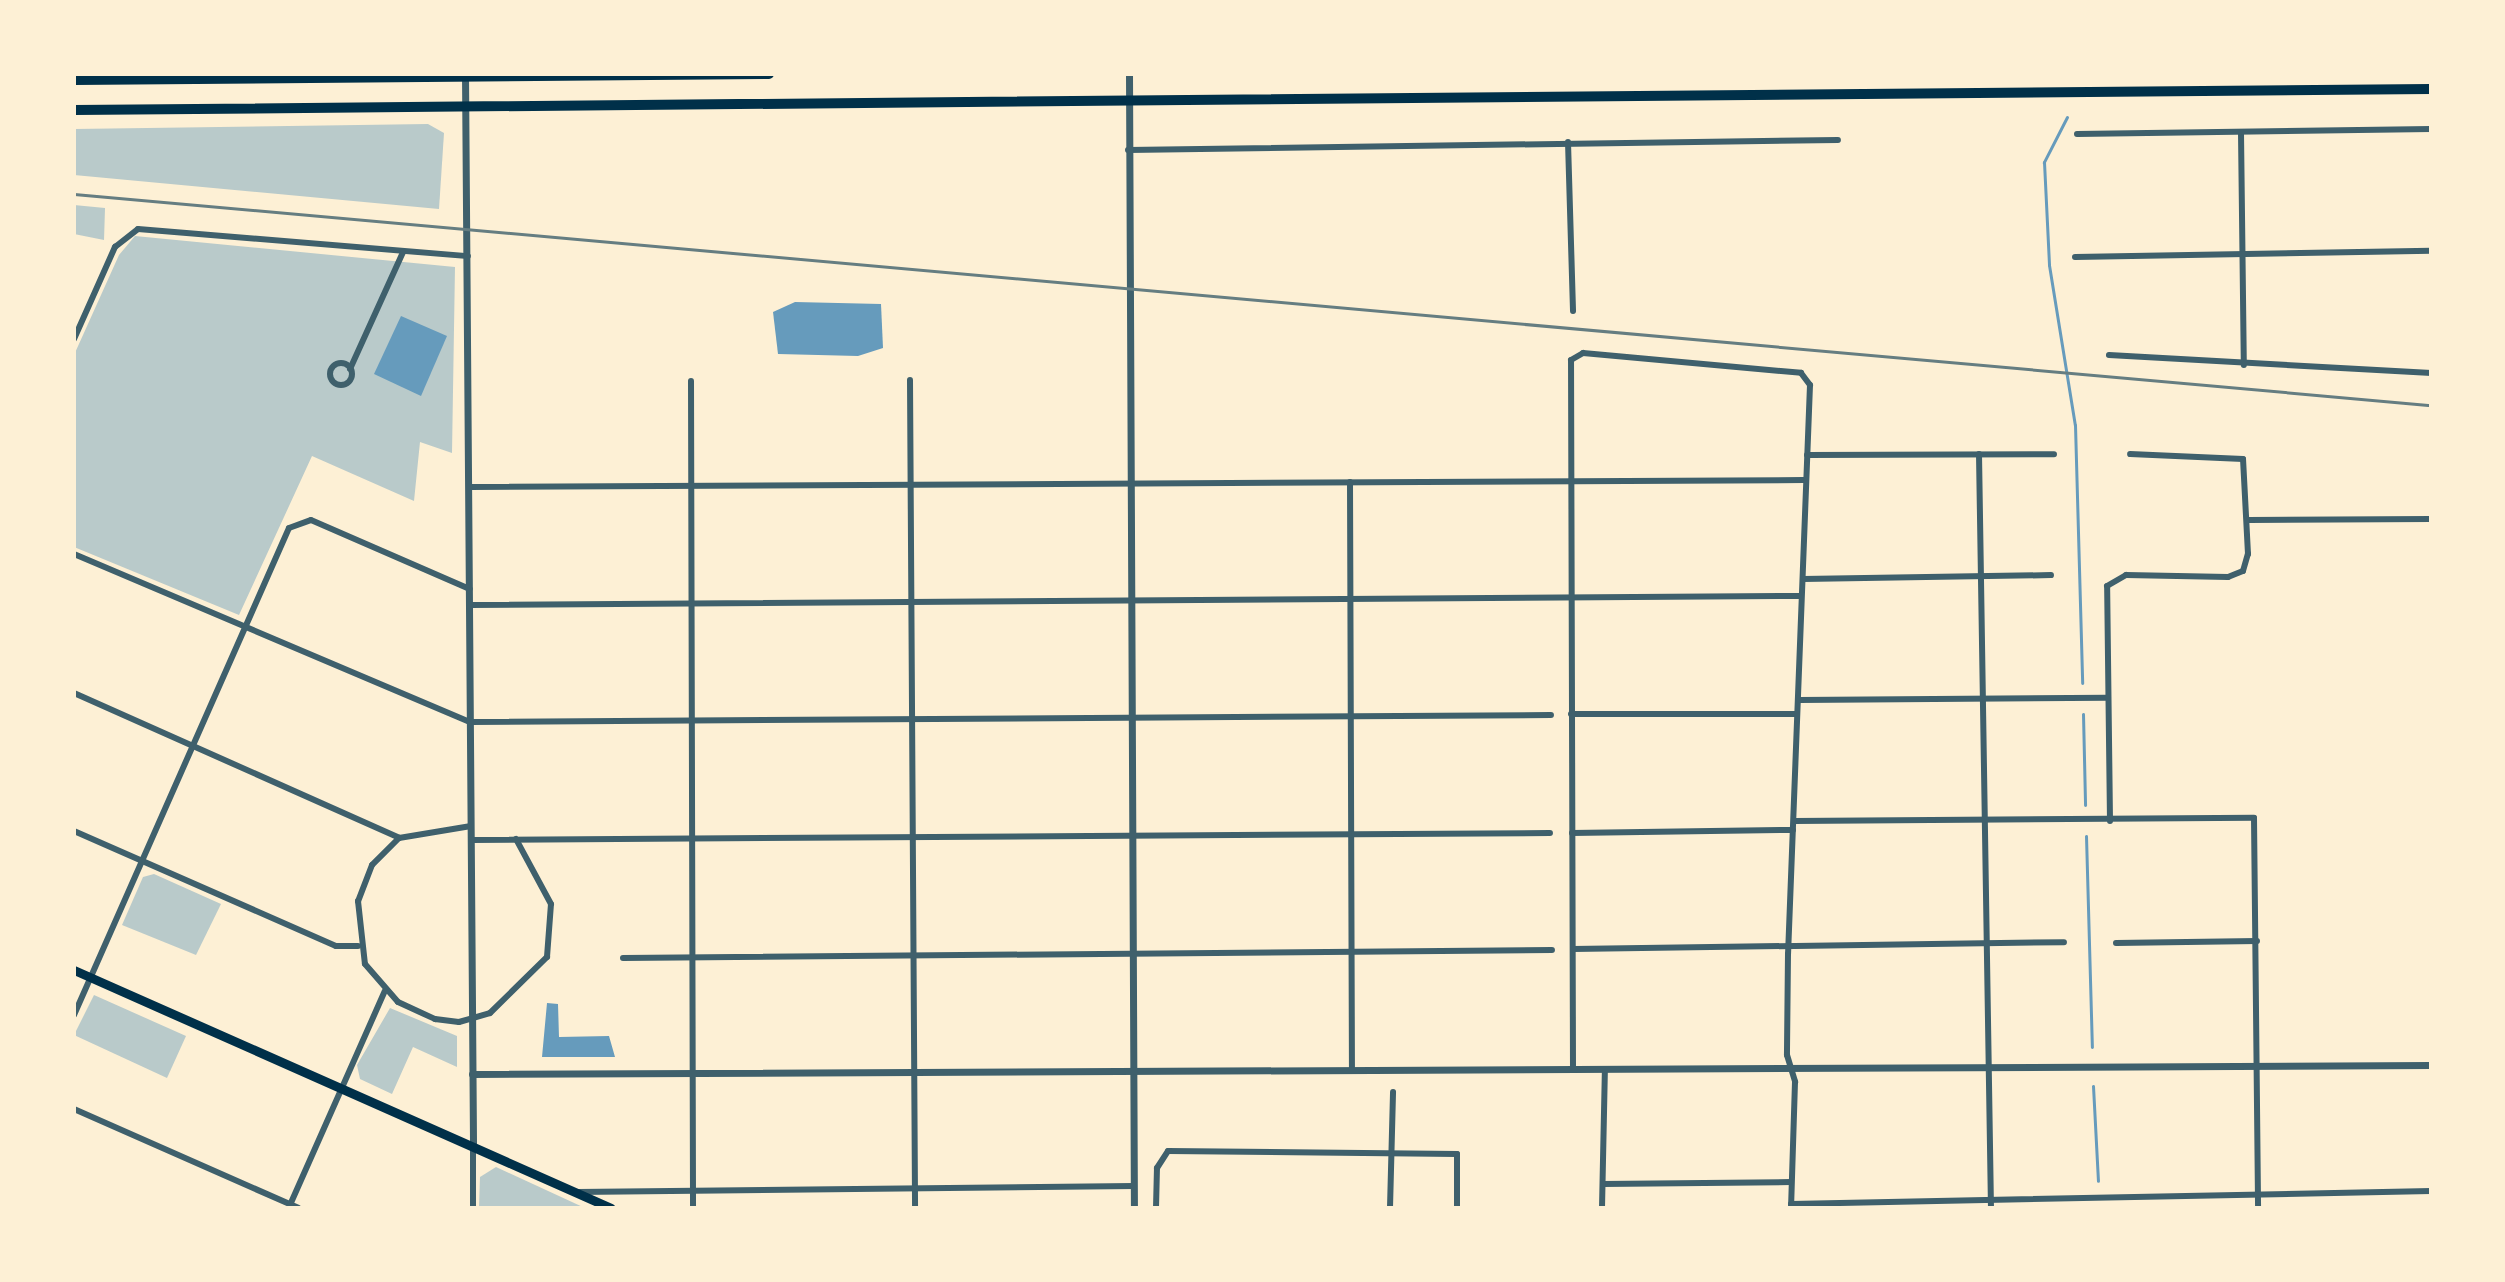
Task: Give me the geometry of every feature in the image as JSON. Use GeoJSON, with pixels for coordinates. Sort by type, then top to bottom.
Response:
{"type":"FeatureCollection","features":[{"type":"Feature","properties":{"kind":"highway"},"geometry":{"type":"LineString","coordinates":[[74,80],[769,74]]}},
{"type":"Feature","properties":{"kind":"highway"},"geometry":{"type":"LineString","coordinates":[[74,110],[2431,89]]}},
{"type":"Feature","properties":{"kind":"main road"},"geometry":{"type":"LineString","coordinates":[[74,970],[611,1208]]}},
{"type":"Feature","properties":{"kind":"street"},"geometry":{"type":"LineString","coordinates":[[1129,74],[1134,1208]]}},
{"type":"Feature","properties":{"kind":"street"},"geometry":{"type":"LineString","coordinates":[[465,75],[473,1208]]}},
{"type":"Feature","properties":{"kind":"street"},"geometry":{"type":"LineString","coordinates":[[2077,134],[2431,129]]}},
{"type":"Feature","properties":{"kind":"street"},"geometry":{"type":"LineString","coordinates":[[2241,133],[2244,365]]}},
{"type":"Feature","properties":{"kind":"street"},"geometry":{"type":"LineString","coordinates":[[1128,150],[1838,140]]}},
{"type":"Feature","properties":{"kind":"street"},"geometry":{"type":"LineString","coordinates":[[1568,142],[1573,311]]}},
{"type":"Feature","properties":{"kind":"street"},"geometry":{"type":"LineString","coordinates":[[74,339],[115,247],[128,233],[147,228],[468,256]]}},
{"type":"Feature","properties":{"kind":"street"},"geometry":{"type":"LineString","coordinates":[[2075,257],[2431,251]]}},
{"type":"Feature","properties":{"kind":"street"},"geometry":{"type":"LineString","coordinates":[[350,369],[403,252]]}},
{"type":"Feature","properties":{"kind":"street"},"geometry":{"type":"LineString","coordinates":[[1573,1069],[1570,481],[1575,355],[1808,377],[1789,946],[1791,1206],[1991,1204],[2431,1191]]}},
{"type":"Feature","properties":{"kind":"street"},"geometry":{"type":"LineString","coordinates":[[2109,355],[2244,365],[2431,373]]}},
{"type":"Feature","properties":{"kind":"street"},"geometry":{"type":"LineString","coordinates":[[910,380],[915,1208]]}},
{"type":"Feature","properties":{"kind":"street"},"geometry":{"type":"LineString","coordinates":[[691,381],[693,1208]]}},
{"type":"Feature","properties":{"kind":"street"},"geometry":{"type":"LineString","coordinates":[[1979,454],[1990,942],[1991,1204]]}},
{"type":"Feature","properties":{"kind":"street"},"geometry":{"type":"LineString","coordinates":[[1807,455],[2054,454]]}},
{"type":"Feature","properties":{"kind":"street"},"geometry":{"type":"LineString","coordinates":[[2110,821],[2107,698],[2110,581],[2243,571],[2249,520],[2243,459],[2130,454]]}},
{"type":"Feature","properties":{"kind":"street"},"geometry":{"type":"LineString","coordinates":[[470,487],[1804,480]]}},
{"type":"Feature","properties":{"kind":"street"},"geometry":{"type":"LineString","coordinates":[[1350,482],[1352,1070]]}},
{"type":"Feature","properties":{"kind":"street"},"geometry":{"type":"LineString","coordinates":[[2249,520],[2431,519]]}},
{"type":"Feature","properties":{"kind":"street"},"geometry":{"type":"LineString","coordinates":[[74,1015],[245,629],[298,520],[470,589]]}},
{"type":"Feature","properties":{"kind":"street"},"geometry":{"type":"LineString","coordinates":[[74,554],[470,722],[1551,715]]}},
{"type":"Feature","properties":{"kind":"street"},"geometry":{"type":"LineString","coordinates":[[1803,579],[2051,575]]}},
{"type":"Feature","properties":{"kind":"street"},"geometry":{"type":"LineString","coordinates":[[470,605],[1801,596]]}},
{"type":"Feature","properties":{"kind":"street"},"geometry":{"type":"LineString","coordinates":[[74,693],[399,838],[471,826]]}},
{"type":"Feature","properties":{"kind":"street"},"geometry":{"type":"LineString","coordinates":[[1799,700],[2107,698]]}},
{"type":"Feature","properties":{"kind":"street"},"geometry":{"type":"LineString","coordinates":[[1571,714],[1796,714]]}},
{"type":"Feature","properties":{"kind":"street"},"geometry":{"type":"LineString","coordinates":[[1794,821],[2254,818],[2259,1066],[2258,1208]]}},
{"type":"Feature","properties":{"kind":"street"},"geometry":{"type":"LineString","coordinates":[[1572,833],[1793,830]]}},
{"type":"Feature","properties":{"kind":"street"},"geometry":{"type":"LineString","coordinates":[[74,831],[336,946],[358,946]]}},
{"type":"Feature","properties":{"kind":"street"},"geometry":{"type":"LineString","coordinates":[[471,840],[1550,833]]}},
{"type":"Feature","properties":{"kind":"street"},"geometry":{"type":"LineString","coordinates":[[399,838],[363,883],[358,946],[385,991],[435,1019],[471,1021],[530,980],[551,945],[545,886],[516,839]]}},
{"type":"Feature","properties":{"kind":"street"},"geometry":{"type":"LineString","coordinates":[[2116,943],[2257,941]]}},
{"type":"Feature","properties":{"kind":"street"},"geometry":{"type":"LineString","coordinates":[[1573,949],[2064,942]]}},
{"type":"Feature","properties":{"kind":"street"},"geometry":{"type":"LineString","coordinates":[[623,958],[1552,950]]}},
{"type":"Feature","properties":{"kind":"street"},"geometry":{"type":"LineString","coordinates":[[289,1206],[385,991]]}},
{"type":"Feature","properties":{"kind":"street"},"geometry":{"type":"LineString","coordinates":[[472,1074],[2431,1065]]}},
{"type":"Feature","properties":{"kind":"street"},"geometry":{"type":"LineString","coordinates":[[1602,1208],[1605,1069]]}},
{"type":"Feature","properties":{"kind":"street"},"geometry":{"type":"LineString","coordinates":[[1390,1208],[1393,1092]]}},
{"type":"Feature","properties":{"kind":"street"},"geometry":{"type":"LineString","coordinates":[[74,1109],[298,1208]]}},
{"type":"Feature","properties":{"kind":"street"},"geometry":{"type":"LineString","coordinates":[[1156,1208],[1157,1168],[1168,1151],[1457,1154],[1457,1208]]}},
{"type":"Feature","properties":{"kind":"street"},"geometry":{"type":"LineString","coordinates":[[1603,1184],[1791,1182]]}},
{"type":"Feature","properties":{"kind":"street"},"geometry":{"type":"LineString","coordinates":[[576,1192],[1134,1186]]}},
{"type":"Feature","properties":{"kind":"shaded area"},"geometry":{"type":"Polygon","coordinates":[[[428,124],[444,133],[439,209],[74,175],[74,129],[428,124]]]}},
{"type":"Feature","properties":{"kind":"shaded area"},"geometry":{"type":"Polygon","coordinates":[[[74,205],[105,208],[104,240],[74,234],[74,205]]]}},
{"type":"Feature","properties":{"kind":"shaded area"},"geometry":{"type":"Polygon","coordinates":[[[135,236],[455,267],[452,453],[420,442],[414,501],[312,456],[239,615],[74,547],[74,355],[119,255],[135,236]]]}},
{"type":"Feature","properties":{"kind":"shaded area"},"geometry":{"type":"Polygon","coordinates":[[[154,874],[221,904],[196,955],[122,925],[143,877],[154,874]]]}},
{"type":"Feature","properties":{"kind":"shaded area"},"geometry":{"type":"Polygon","coordinates":[[[94,995],[186,1036],[167,1078],[74,1035],[94,995]]]}},
{"type":"Feature","properties":{"kind":"shaded area"},"geometry":{"type":"Polygon","coordinates":[[[390,1008],[457,1036],[457,1067],[413,1047],[392,1094],[360,1079],[357,1065],[390,1008]]]}},
{"type":"Feature","properties":{"kind":"shaded area"},"geometry":{"type":"Polygon","coordinates":[[[496,1167],[585,1208],[479,1208],[480,1177],[496,1167]]]}},
{"type":"Feature","properties":{"kind":"water"},"geometry":{"type":"Polygon","coordinates":[[[795,302],[881,304],[883,348],[858,356],[778,354],[773,312],[795,302]]]}},
{"type":"Feature","properties":{"kind":"water"},"geometry":{"type":"Polygon","coordinates":[[[401,316],[447,336],[421,396],[374,374],[401,316]]]}},
{"type":"Feature","properties":{"kind":"water"},"geometry":{"type":"Polygon","coordinates":[[[547,1003],[558,1004],[559,1037],[609,1036],[615,1057],[542,1057],[547,1003]]]}},
{"type":"Feature","properties":{"kind":"waterway"},"geometry":{"type":"LineString","coordinates":[[2067,117],[2044,162],[2049,265],[2075,425],[2082,683]]}},
{"type":"Feature","properties":{"kind":"waterway"},"geometry":{"type":"LineString","coordinates":[[2083,714],[2085,805]]}},
{"type":"Feature","properties":{"kind":"waterway"},"geometry":{"type":"LineString","coordinates":[[2086,836],[2092,1047]]}},
{"type":"Feature","properties":{"kind":"waterway"},"geometry":{"type":"LineString","coordinates":[[2093,1086],[2098,1181]]}},
{"type":"Feature","properties":{"kind":"railway"},"geometry":{"type":"LineString","coordinates":[[74,194],[2431,405]]}}]}
